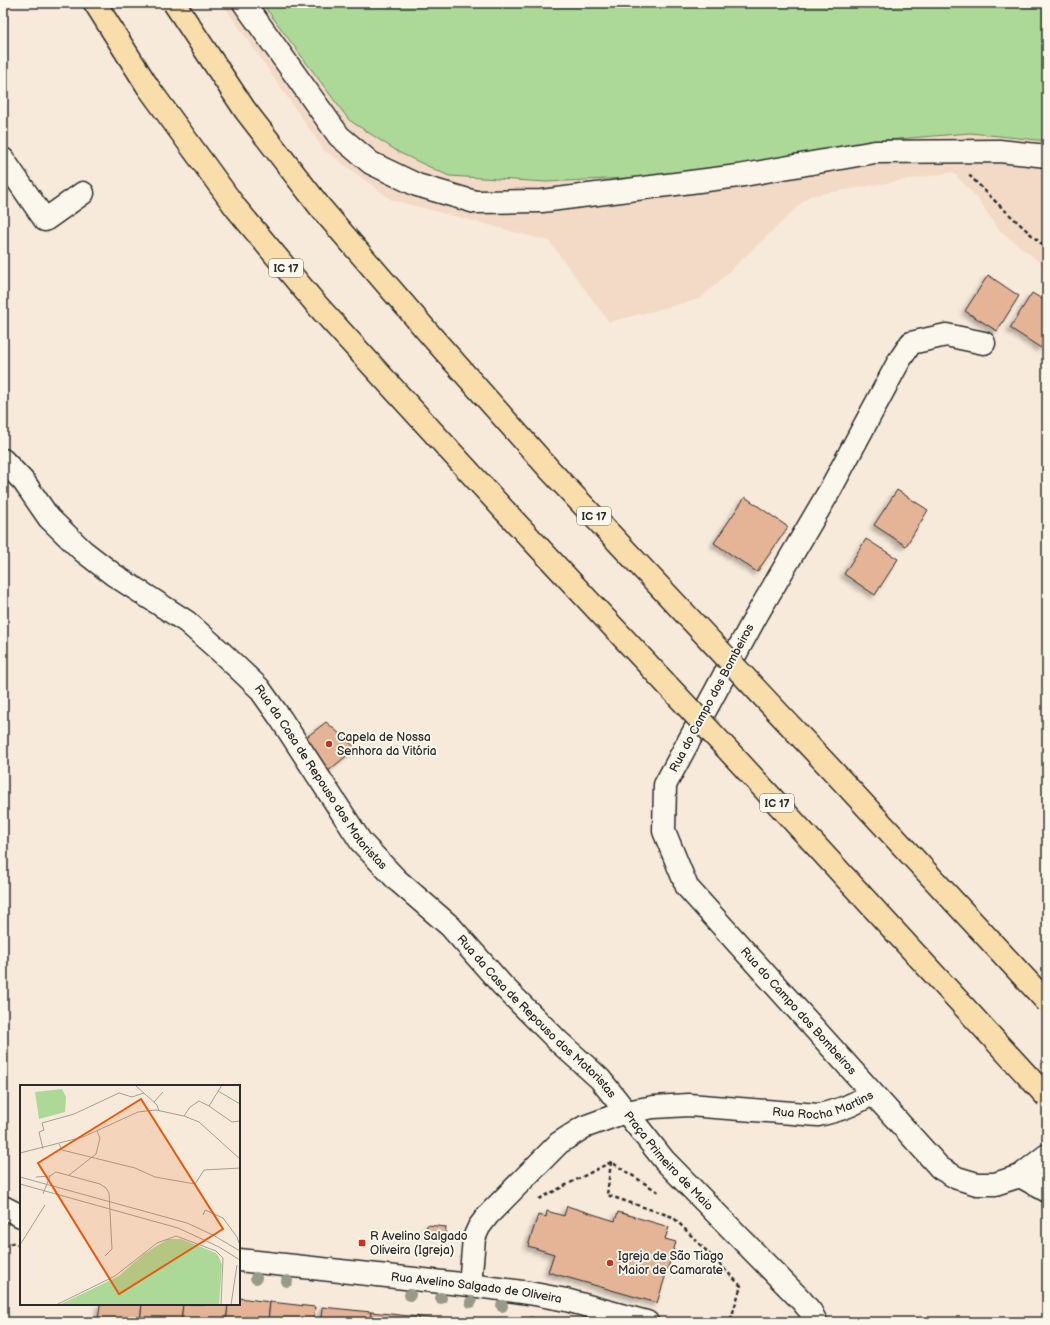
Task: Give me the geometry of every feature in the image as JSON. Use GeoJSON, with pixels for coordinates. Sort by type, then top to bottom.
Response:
{"type":"FeatureCollection","features":[{"type":"Feature","properties":{"kind":"highway","name":"IC 17"},"geometry":{"type":"LineString","coordinates":[[95,3],[148,87],[236,208],[316,304],[505,511],[1047,1097]]}},
{"type":"Feature","properties":{"kind":"highway","name":"IC 17"},"geometry":{"type":"LineString","coordinates":[[174,3],[245,110],[320,207],[444,349],[550,470],[833,771],[1047,1002]]}},
{"type":"Feature","properties":{"kind":"street"},"geometry":{"type":"LineString","coordinates":[[244,3],[339,136],[371,163],[417,185],[475,202],[557,199],[738,176],[875,152],[999,151],[1047,156]]}},
{"type":"Feature","properties":{"kind":"street"},"geometry":{"type":"LineString","coordinates":[[3,159],[45,220],[83,194]]}},
{"type":"Feature","properties":{"kind":"street","name":"Rua do Campo dos Bombeiros"},"geometry":{"type":"LineString","coordinates":[[872,1094],[687,887],[664,832],[665,785],[755,618],[830,490],[899,360],[911,343],[946,335],[984,343]]}},
{"type":"Feature","properties":{"kind":"street","name":"Rua da Casa de Repouso dos Motoristas"},"geometry":{"type":"LineString","coordinates":[[3,460],[24,482],[49,518],[83,551],[114,575],[187,622],[259,688],[281,719],[361,842],[397,880],[450,926],[502,985],[559,1042],[600,1079],[625,1112]]}},
{"type":"Feature","properties":{"kind":"street","name":"Rua Rocha Martins"},"geometry":{"type":"LineString","coordinates":[[625,1112],[654,1107],[689,1105],[818,1115],[837,1111],[872,1094],[940,1168],[957,1178],[977,1184],[995,1184],[1020,1176],[1047,1155]]}},
{"type":"Feature","properties":{"kind":"street","name":"Praça Primeiro de Maio"},"geometry":{"type":"LineString","coordinates":[[470,1285],[474,1238],[479,1227],[488,1215],[559,1143],[584,1126],[625,1112],[664,1160],[801,1300],[811,1312],[816,1322]]}},
{"type":"Feature","properties":{"kind":"street"},"geometry":{"type":"LineString","coordinates":[[1020,1176],[1047,1191]]}},
{"type":"Feature","properties":{"kind":"street"},"geometry":{"type":"LineString","coordinates":[[3,1207],[20,1216]]}},
{"type":"Feature","properties":{"kind":"street","name":"Rua Avelino Salgado de Oliveira"},"geometry":{"type":"LineString","coordinates":[[240,1260],[304,1266],[529,1293],[566,1300],[647,1322]]}},
{"type":"Feature","properties":{"kind":"path"},"geometry":{"type":"LineString","coordinates":[[944,151],[999,205],[1047,249]]}},
{"type":"Feature","properties":{"kind":"path"},"geometry":{"type":"LineString","coordinates":[[589,1173],[611,1162]]}},
{"type":"Feature","properties":{"kind":"path"},"geometry":{"type":"LineString","coordinates":[[611,1162],[636,1177]]}},
{"type":"Feature","properties":{"kind":"path"},"geometry":{"type":"LineString","coordinates":[[611,1162],[607,1195],[673,1217],[741,1286],[730,1322]]}},
{"type":"Feature","properties":{"kind":"path"},"geometry":{"type":"LineString","coordinates":[[3,1246],[13,1243],[20,1246]]}},
{"type":"Feature","properties":{"kind":"shaded area"},"geometry":{"type":"Polygon","coordinates":[[[222,3],[1047,3],[1047,268],[999,230],[978,199],[953,172],[809,196],[700,299],[609,322],[549,241],[392,200],[324,150],[222,3]]]}},
{"type":"Feature","properties":{"kind":"green space"},"geometry":{"type":"Polygon","coordinates":[[[262,3],[1047,3],[1047,141],[970,133],[886,140],[686,175],[546,182],[449,176],[400,153],[349,120],[262,3]]]}},
{"type":"Feature","properties":{"kind":"building"},"geometry":{"type":"Polygon","coordinates":[[[988,275],[1019,296],[997,331],[965,311],[988,275]]]}},
{"type":"Feature","properties":{"kind":"building"},"geometry":{"type":"Polygon","coordinates":[[[1032,293],[1047,302],[1047,339],[1041,348],[1010,328],[1032,293]]]}},
{"type":"Feature","properties":{"kind":"building"},"geometry":{"type":"Polygon","coordinates":[[[897,490],[928,510],[906,546],[874,525],[897,490]]]}},
{"type":"Feature","properties":{"kind":"building"},"geometry":{"type":"Polygon","coordinates":[[[745,497],[788,527],[757,572],[714,543],[745,497]]]}},
{"type":"Feature","properties":{"kind":"building"},"geometry":{"type":"Polygon","coordinates":[[[866,539],[898,559],[875,595],[844,574],[866,539]]]}},
{"type":"Feature","properties":{"kind":"building","name":"Capela de Nossa Senhora da Vitória"},"geometry":{"type":"Polygon","coordinates":[[[326,722],[356,748],[327,772],[304,739],[326,722]]]}},
{"type":"Feature","properties":{"kind":"building","name":"Igreja de São Tiago Maior de Camarate"},"geometry":{"type":"Polygon","coordinates":[[[567,1206],[615,1221],[618,1212],[669,1227],[665,1239],[676,1242],[657,1303],[548,1272],[554,1254],[528,1246],[538,1215],[546,1217],[547,1211],[564,1216],[567,1206]]]}},
{"type":"Feature","properties":{"kind":"building"},"geometry":{"type":"Polygon","coordinates":[[[427,1225],[446,1227],[445,1235],[426,1233],[427,1225]]]}},
{"type":"Feature","properties":{"kind":"building"},"geometry":{"type":"Polygon","coordinates":[[[240,1298],[270,1302],[268,1322],[226,1322],[228,1305],[240,1305],[240,1298]]]}},
{"type":"Feature","properties":{"kind":"building"},"geometry":{"type":"Polygon","coordinates":[[[270,1302],[315,1307],[313,1322],[268,1322],[270,1302]]]}},
{"type":"Feature","properties":{"kind":"building"},"geometry":{"type":"Polygon","coordinates":[[[100,1305],[142,1305],[140,1322],[98,1322],[100,1305]]]}},
{"type":"Feature","properties":{"kind":"building"},"geometry":{"type":"Polygon","coordinates":[[[142,1305],[183,1305],[181,1322],[140,1322],[142,1305]]]}},
{"type":"Feature","properties":{"kind":"building"},"geometry":{"type":"Polygon","coordinates":[[[183,1305],[228,1305],[226,1322],[181,1322],[183,1305]]]}},
{"type":"Feature","properties":{"kind":"building"},"geometry":{"type":"Polygon","coordinates":[[[322,1307],[371,1312],[370,1322],[321,1322],[322,1307]]]}},
{"type":"Feature","properties":{"kind":"building"},"geometry":{"type":"Polygon","coordinates":[[[371,1312],[419,1317],[418,1322],[370,1322],[371,1312]]]}},
{"type":"Feature","properties":{"kind":"building"},"geometry":{"type":"Polygon","coordinates":[[[419,1317],[460,1322],[418,1322],[419,1317]]]}},
{"type":"Feature","properties":{"kind":"building"},"geometry":{"type":"Polygon","coordinates":[[[530,1317],[549,1322],[529,1322],[530,1317]]]}},
{"type":"Feature","properties":{"kind":"place","name":"Capela de Nossa Senhora da Vitória"},"geometry":{"type":"Point","coordinates":[329,744]}},
{"type":"Feature","properties":{"kind":"place","name":"R Avelino Salgado Oliveira (Igreja)"},"geometry":{"type":"Point","coordinates":[362,1243]}},
{"type":"Feature","properties":{"kind":"place","name":"Igreja de São Tiago Maior de Camarate"},"geometry":{"type":"Point","coordinates":[610,1263]}}]}
